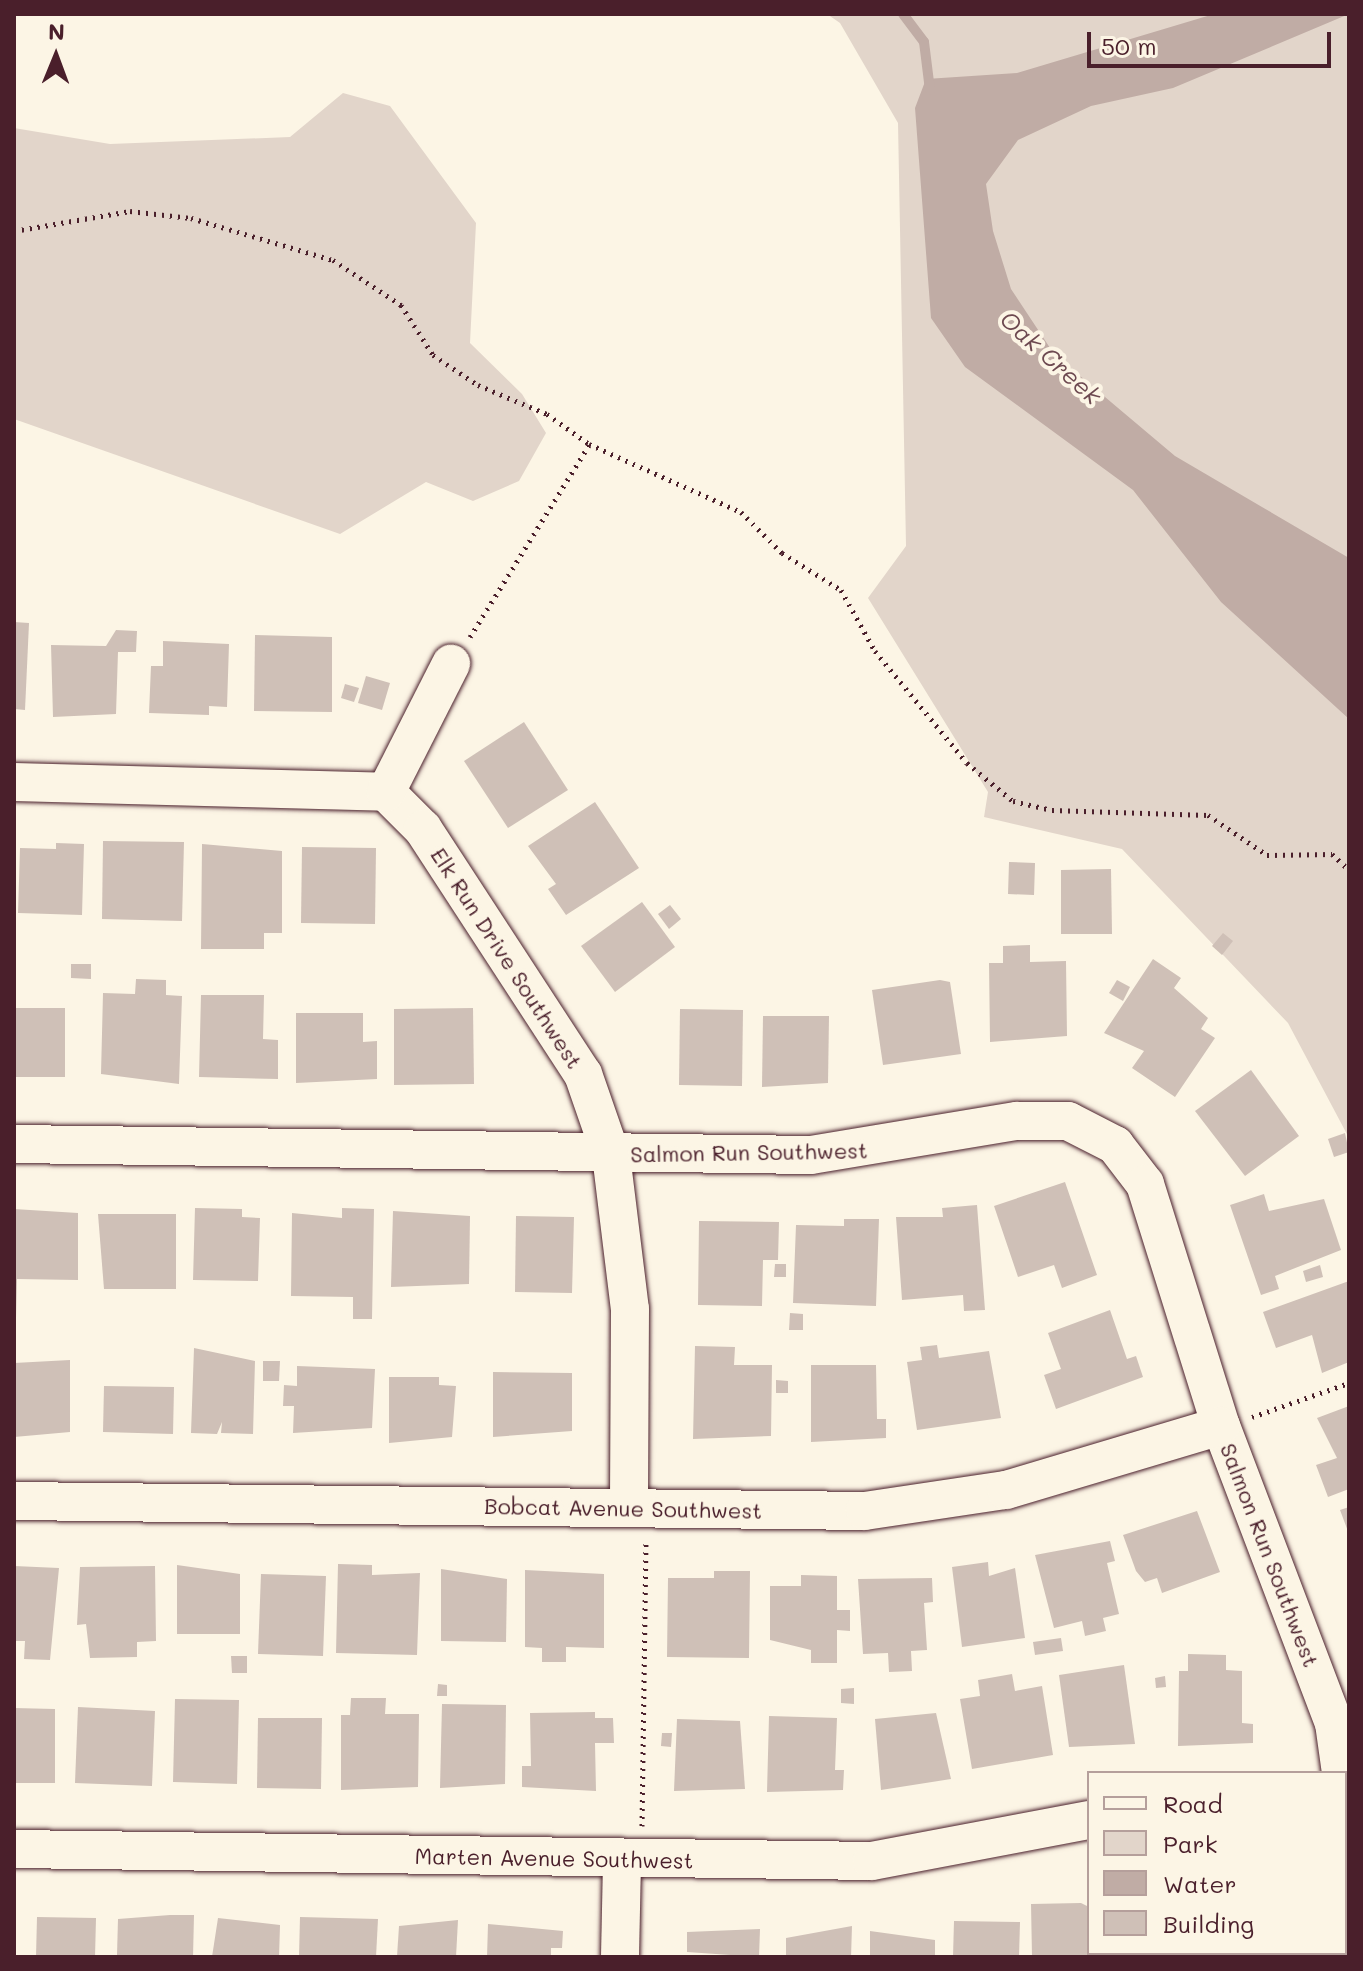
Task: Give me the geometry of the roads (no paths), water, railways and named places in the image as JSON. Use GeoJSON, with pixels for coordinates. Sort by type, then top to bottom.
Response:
{"type":"FeatureCollection","features":[{"type":"Feature","properties":{"kind":"street"},"geometry":{"type":"LineString","coordinates":[[14,782],[386,792],[451,664]]}},
{"type":"Feature","properties":{"kind":"street","name":"Elk Run Drive Southwest"},"geometry":{"type":"LineString","coordinates":[[386,792],[423,829],[583,1074],[611,1155],[630,1309],[638,1508]]}},
{"type":"Feature","properties":{"kind":"street","name":"Salmon Run Southwest"},"geometry":{"type":"LineString","coordinates":[[14,1144],[611,1155],[811,1155],[1017,1121],[1068,1121],[1115,1145],[1145,1184],[1221,1426],[1340,1761]]}},
{"type":"Feature","properties":{"kind":"street","name":"Bobcat Avenue Southwest"},"geometry":{"type":"LineString","coordinates":[[14,1501],[881,1509],[1006,1490],[1221,1426]]}},
{"type":"Feature","properties":{"kind":"street","name":"Marten Avenue Southwest"},"geometry":{"type":"LineString","coordinates":[[14,1849],[872,1861],[1087,1820]]}},
{"type":"Feature","properties":{"kind":"street"},"geometry":{"type":"LineString","coordinates":[[620,1957],[632,1859]]}},
{"type":"Feature","properties":{"kind":"water"},"geometry":{"type":"Polygon","coordinates":[[[1214,14],[1349,14],[1173,88],[1091,106],[1018,140],[986,184],[993,231],[1011,289],[1054,354],[1175,456],[1349,558],[1349,719],[1221,602],[1133,490],[965,367],[931,318],[915,108],[926,79],[1017,73],[1214,14]]]}},
{"type":"Feature","properties":{"kind":"waterway","name":"Oak Creek"},"geometry":{"type":"LineString","coordinates":[[903,14],[924,42],[930,90]]}}]}
